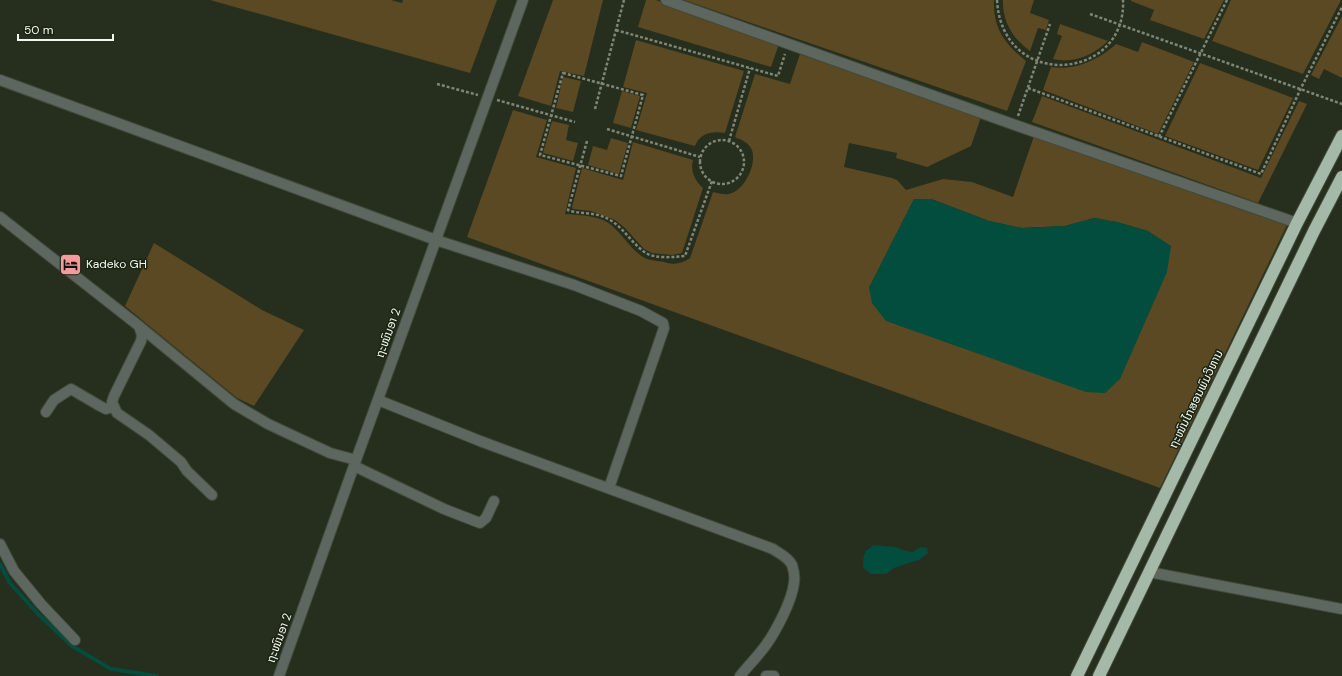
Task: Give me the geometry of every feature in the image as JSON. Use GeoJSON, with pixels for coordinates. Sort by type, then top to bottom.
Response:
{"type":"FeatureCollection","features":[{"type":"Feature","properties":{"kind":"highway","name":"ຖະໜົນໄກສອນພົມວິຫານ"},"geometry":{"type":"LineString","coordinates":[[1078,676],[1297,223],[1342,136]]}},
{"type":"Feature","properties":{"kind":"highway"},"geometry":{"type":"LineString","coordinates":[[1099,676],[1342,177]]}},
{"type":"Feature","properties":{"kind":"street","name":"ຖະໜົນອາ 2"},"geometry":{"type":"LineString","coordinates":[[279,676],[523,0]]}},
{"type":"Feature","properties":{"kind":"street"},"geometry":{"type":"LineString","coordinates":[[666,0],[1015,125],[1297,223]]}},
{"type":"Feature","properties":{"kind":"street"},"geometry":{"type":"LineString","coordinates":[[0,80],[436,240],[574,285],[641,311],[663,323],[664,328],[609,488]]}},
{"type":"Feature","properties":{"kind":"street"},"geometry":{"type":"LineString","coordinates":[[0,217],[139,326],[234,404],[268,424],[355,463],[444,509],[480,523],[486,518],[494,501]]}},
{"type":"Feature","properties":{"kind":"street"},"geometry":{"type":"LineString","coordinates":[[139,326],[142,335],[141,341],[114,396],[112,402],[113,407],[117,412],[181,462],[187,471],[212,495]]}},
{"type":"Feature","properties":{"kind":"street"},"geometry":{"type":"LineString","coordinates":[[46,412],[54,400],[71,390],[106,409],[113,407]]}},
{"type":"Feature","properties":{"kind":"street"},"geometry":{"type":"LineString","coordinates":[[378,400],[480,441],[773,549],[787,558],[792,566],[794,574],[794,584],[789,600],[774,633],[766,646],[740,676]]}},
{"type":"Feature","properties":{"kind":"street"},"geometry":{"type":"LineString","coordinates":[[0,544],[14,571],[41,604],[75,640]]}},
{"type":"Feature","properties":{"kind":"street"},"geometry":{"type":"LineString","coordinates":[[1149,572],[1342,609]]}},
{"type":"Feature","properties":{"kind":"street"},"geometry":{"type":"LineString","coordinates":[[766,676],[774,676]]}},
{"type":"Feature","properties":{"kind":"path"},"geometry":{"type":"LineString","coordinates":[[595,109],[624,0]]}},
{"type":"Feature","properties":{"kind":"path"},"geometry":{"type":"LineString","coordinates":[[997,0],[998,14],[1003,29],[1011,43],[1023,54],[1037,61],[1053,65],[1070,65],[1086,60],[1100,51],[1112,39],[1119,24],[1123,8],[1123,0]]}},
{"type":"Feature","properties":{"kind":"path"},"geometry":{"type":"LineString","coordinates":[[1159,137],[1227,0]]}},
{"type":"Feature","properties":{"kind":"path"},"geometry":{"type":"LineString","coordinates":[[1028,88],[1261,174],[1301,88],[1342,7]]}},
{"type":"Feature","properties":{"kind":"path"},"geometry":{"type":"LineString","coordinates":[[1090,14],[1301,88],[1342,104]]}},
{"type":"Feature","properties":{"kind":"path"},"geometry":{"type":"LineString","coordinates":[[1015,125],[1050,24]]}},
{"type":"Feature","properties":{"kind":"path"},"geometry":{"type":"LineString","coordinates":[[616,30],[778,76],[789,44]]}},
{"type":"Feature","properties":{"kind":"path"},"geometry":{"type":"LineString","coordinates":[[729,141],[750,68]]}},
{"type":"Feature","properties":{"kind":"path"},"geometry":{"type":"LineString","coordinates":[[562,73],[601,84],[643,95],[621,176],[540,154],[562,73]]}},
{"type":"Feature","properties":{"kind":"path"},"geometry":{"type":"LineString","coordinates":[[437,84],[575,122]]}},
{"type":"Feature","properties":{"kind":"path"},"geometry":{"type":"LineString","coordinates":[[607,129],[700,157]]}},
{"type":"Feature","properties":{"kind":"path"},"geometry":{"type":"LineString","coordinates":[[587,141],[568,210],[594,214],[609,219],[623,230],[647,254],[670,258],[686,256],[712,181]]}},
{"type":"Feature","properties":{"kind":"path"},"geometry":{"type":"LineString","coordinates":[[714,141],[729,141],[735,144],[740,150],[744,163],[739,176],[733,181],[719,184],[706,177],[702,171],[700,157],[703,150],[714,141]]}},
{"type":"Feature","properties":{"kind":"shaded area"},"geometry":{"type":"Polygon","coordinates":[[[210,0],[391,0],[402,3],[403,0],[497,0],[470,73],[210,0]]]}},
{"type":"Feature","properties":{"kind":"shaded area"},"geometry":{"type":"Polygon","coordinates":[[[553,0],[603,0],[584,76],[560,71],[551,106],[518,96],[553,0]]]}},
{"type":"Feature","properties":{"kind":"shaded area"},"geometry":{"type":"Polygon","coordinates":[[[646,0],[656,0],[779,44],[771,67],[638,27],[646,0]]]}},
{"type":"Feature","properties":{"kind":"shaded area"},"geometry":{"type":"Polygon","coordinates":[[[684,0],[994,0],[994,10],[998,28],[1006,42],[1026,61],[1007,111],[684,0]]]}},
{"type":"Feature","properties":{"kind":"shaded area"},"geometry":{"type":"Polygon","coordinates":[[[1003,0],[1034,0],[1030,13],[1049,20],[1046,30],[1038,28],[1030,51],[1018,41],[1010,29],[1004,15],[1003,0]]]}},
{"type":"Feature","properties":{"kind":"shaded area"},"geometry":{"type":"Polygon","coordinates":[[[1131,0],[1224,0],[1204,39],[1150,20],[1154,10],[1131,0]]]}},
{"type":"Feature","properties":{"kind":"shaded area"},"geometry":{"type":"Polygon","coordinates":[[[1231,0],[1341,0],[1303,74],[1212,41],[1231,0]]]}},
{"type":"Feature","properties":{"kind":"shaded area"},"geometry":{"type":"Polygon","coordinates":[[[1342,16],[1342,78],[1324,69],[1319,79],[1311,75],[1342,16]]]}},
{"type":"Feature","properties":{"kind":"shaded area"},"geometry":{"type":"Polygon","coordinates":[[[1060,24],[1108,41],[1090,54],[1083,57],[1068,60],[1053,59],[1062,36],[1057,34],[1060,24]]]}},
{"type":"Feature","properties":{"kind":"shaded area"},"geometry":{"type":"Polygon","coordinates":[[[636,40],[744,71],[725,133],[716,132],[707,134],[700,138],[695,146],[636,130],[647,93],[623,87],[636,40]]]}},
{"type":"Feature","properties":{"kind":"shaded area"},"geometry":{"type":"Polygon","coordinates":[[[1142,42],[1194,62],[1158,134],[1043,90],[1051,67],[1069,67],[1086,63],[1095,59],[1116,44],[1138,52],[1142,42]]]}},
{"type":"Feature","properties":{"kind":"shaded area"},"geometry":{"type":"Polygon","coordinates":[[[800,54],[981,117],[971,146],[927,167],[896,158],[897,153],[849,143],[844,167],[892,178],[897,180],[906,190],[943,179],[972,182],[1013,197],[1034,136],[1287,225],[1160,488],[467,237],[513,110],[547,120],[536,157],[576,168],[565,214],[592,217],[607,222],[617,230],[633,249],[645,258],[671,263],[684,262],[690,258],[713,192],[729,194],[734,192],[744,183],[751,170],[753,163],[752,150],[747,144],[735,137],[755,74],[790,84],[800,54]],[[914,199],[869,288],[1148,231],[1117,222],[1094,218],[1065,226],[1022,228],[989,221],[931,199],[914,199]]]}},
{"type":"Feature","properties":{"kind":"shaded area"},"geometry":{"type":"Polygon","coordinates":[[[1200,63],[1293,98],[1258,170],[1165,136],[1200,63]]]}},
{"type":"Feature","properties":{"kind":"shaded area"},"geometry":{"type":"Polygon","coordinates":[[[563,77],[581,81],[573,112],[556,108],[563,77]]]}},
{"type":"Feature","properties":{"kind":"shaded area"},"geometry":{"type":"Polygon","coordinates":[[[622,91],[640,96],[631,128],[613,123],[622,91]]]}},
{"type":"Feature","properties":{"kind":"shaded area"},"geometry":{"type":"Polygon","coordinates":[[[1042,96],[1261,178],[1299,101],[1307,104],[1258,203],[1032,122],[1042,96]]]}},
{"type":"Feature","properties":{"kind":"shaded area"},"geometry":{"type":"Polygon","coordinates":[[[552,121],[569,125],[566,140],[578,143],[573,161],[543,153],[552,121]]]}},
{"type":"Feature","properties":{"kind":"shaded area"},"geometry":{"type":"Polygon","coordinates":[[[611,138],[628,143],[619,174],[588,165],[593,146],[607,150],[611,138]]]}},
{"type":"Feature","properties":{"kind":"shaded area"},"geometry":{"type":"Polygon","coordinates":[[[633,142],[693,160],[692,168],[694,176],[703,188],[682,253],[672,255],[652,253],[644,249],[624,227],[615,220],[591,211],[573,209],[572,207],[582,168],[623,180],[633,142]]]}},
{"type":"Feature","properties":{"kind":"shaded area"},"geometry":{"type":"Polygon","coordinates":[[[154,243],[262,310],[304,330],[254,406],[237,398],[125,306],[154,243]]]}},
{"type":"Feature","properties":{"kind":"water"},"geometry":{"type":"Polygon","coordinates":[[[914,199],[931,199],[989,221],[1022,228],[1065,226],[1094,218],[1117,222],[1148,231],[1171,246],[1167,272],[1120,379],[1105,393],[1086,392],[886,321],[872,303],[869,288],[914,199]]]}},
{"type":"Feature","properties":{"kind":"water"},"geometry":{"type":"Polygon","coordinates":[[[874,545],[896,547],[913,552],[920,547],[927,548],[928,553],[919,560],[894,568],[886,574],[871,574],[863,568],[864,557],[867,550],[874,545]]]}},
{"type":"Feature","properties":{"kind":"waterway"},"geometry":{"type":"LineString","coordinates":[[0,564],[10,583],[38,614],[72,646],[111,669],[157,676]]}},
{"type":"Feature","properties":{"kind":"place","name":"Kadeko GH"},"geometry":{"type":"Point","coordinates":[71,264]}}]}
